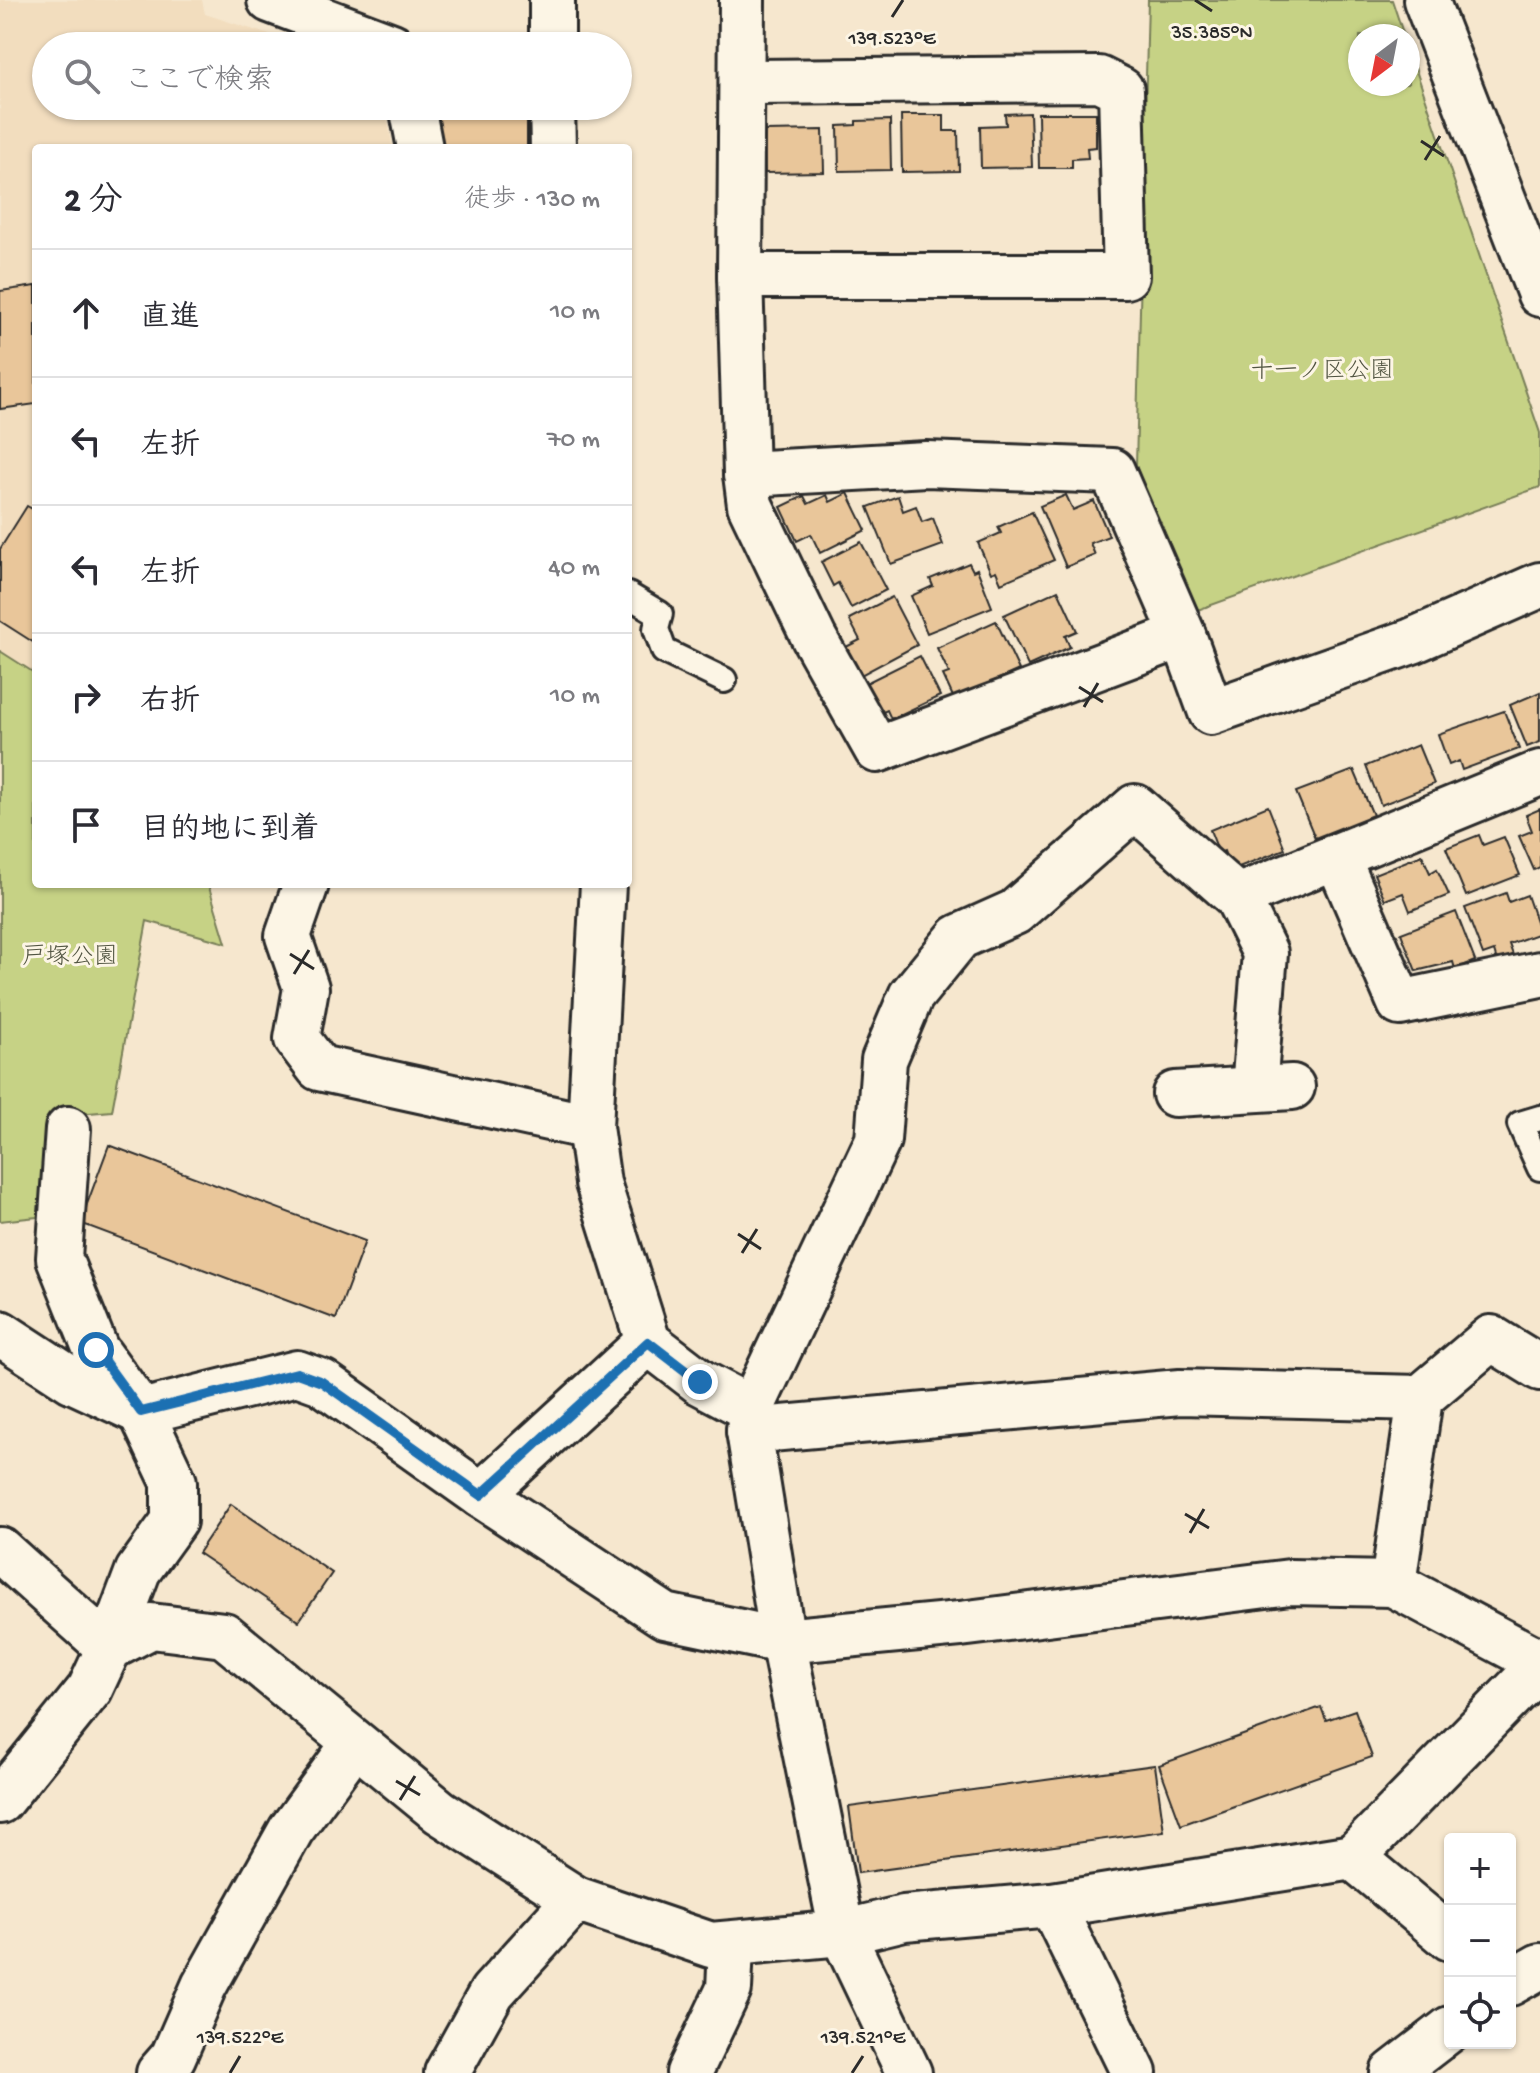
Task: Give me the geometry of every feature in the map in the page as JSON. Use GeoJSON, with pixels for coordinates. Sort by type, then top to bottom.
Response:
{"type":"FeatureCollection","features":[{"type":"Feature","properties":{"kind":"street"},"geometry":{"type":"LineString","coordinates":[[270,0],[355,32]]}},
{"type":"Feature","properties":{"kind":"street"},"geometry":{"type":"LineString","coordinates":[[552,0],[552,32]]}},
{"type":"Feature","properties":{"kind":"street"},"geometry":{"type":"LineString","coordinates":[[742,0],[744,82],[740,276],[746,474],[750,505],[814,638],[877,750],[1183,635]]}},
{"type":"Feature","properties":{"kind":"street"},"geometry":{"type":"LineString","coordinates":[[1426,0],[1526,219],[1540,294]]}},
{"type":"Feature","properties":{"kind":"street"},"geometry":{"type":"LineString","coordinates":[[740,276],[1126,276],[1121,90],[1099,79],[744,82]]}},
{"type":"Feature","properties":{"kind":"street"},"geometry":{"type":"LineString","coordinates":[[415,120],[419,144]]}},
{"type":"Feature","properties":{"kind":"street"},"geometry":{"type":"LineString","coordinates":[[552,120],[553,144]]}},
{"type":"Feature","properties":{"kind":"street"},"geometry":{"type":"LineString","coordinates":[[746,474],[926,464],[1112,471],[1183,635],[1211,712],[1412,641],[1540,585]]}},
{"type":"Feature","properties":{"kind":"street"},"geometry":{"type":"LineString","coordinates":[[1237,897],[1540,773]]}},
{"type":"Feature","properties":{"kind":"street"},"geometry":{"type":"LineString","coordinates":[[909,2073],[842,1933],[783,1641],[750,1420],[878,1140],[884,1060],[911,996],[959,937],[1015,912],[1135,807],[1237,897],[1265,953],[1273,1088],[1175,1094]]}},
{"type":"Feature","properties":{"kind":"street"},"geometry":{"type":"LineString","coordinates":[[1337,857],[1400,1003],[1540,974]]}},
{"type":"Feature","properties":{"kind":"street"},"geometry":{"type":"LineString","coordinates":[[305,888],[288,936],[306,988],[297,1039],[319,1068],[590,1127]]}},
{"type":"Feature","properties":{"kind":"street"},"geometry":{"type":"LineString","coordinates":[[603,888],[590,1127],[598,1183],[648,1342],[750,1420],[1180,1392],[1420,1398]]}},
{"type":"Feature","properties":{"kind":"street"},"geometry":{"type":"LineString","coordinates":[[0,1801],[90,1689],[138,1571],[174,1521],[174,1482],[141,1412],[96,1350],[59,1258],[68,1129]]}},
{"type":"Feature","properties":{"kind":"street"},"geometry":{"type":"LineString","coordinates":[[0,1333],[72,1380],[141,1412],[297,1373],[322,1382],[481,1495],[665,1616],[783,1641],[960,1624],[1290,1582],[1393,1584],[1540,1664],[1353,1857],[1052,1905],[904,1918],[842,1933],[731,1946],[711,1945],[576,1899],[440,1812],[224,1635],[151,1626],[109,1648]]}},
{"type":"Feature","properties":{"kind":"street"},"geometry":{"type":"LineString","coordinates":[[1393,1584],[1420,1398],[1491,1338],[1540,1368]]}},
{"type":"Feature","properties":{"kind":"street"},"geometry":{"type":"LineString","coordinates":[[481,1495],[648,1342]]}},
{"type":"Feature","properties":{"kind":"street"},"geometry":{"type":"LineString","coordinates":[[0,1550],[109,1648]]}},
{"type":"Feature","properties":{"kind":"street"},"geometry":{"type":"LineString","coordinates":[[159,2073],[173,2057],[204,1986],[291,1830],[354,1744]]}},
{"type":"Feature","properties":{"kind":"street"},"geometry":{"type":"LineString","coordinates":[[1353,1857],[1444,1933]]}},
{"type":"Feature","properties":{"kind":"street"},"geometry":{"type":"LineString","coordinates":[[447,2073],[492,1992],[576,1899]]}},
{"type":"Feature","properties":{"kind":"street"},"geometry":{"type":"LineString","coordinates":[[1052,1905],[1134,2073]]}},
{"type":"Feature","properties":{"kind":"street"},"geometry":{"type":"LineString","coordinates":[[689,2073],[729,1989],[731,1946]]}},
{"type":"Feature","properties":{"kind":"street"},"geometry":{"type":"LineString","coordinates":[[1516,1980],[1540,1966]]}},
{"type":"Feature","properties":{"kind":"street"},"geometry":{"type":"LineString","coordinates":[[1393,2073],[1444,2034]]}},
{"type":"Feature","properties":{"kind":"lane"},"geometry":{"type":"LineString","coordinates":[[632,597],[660,614],[656,629],[664,651],[724,680]]}},
{"type":"Feature","properties":{"kind":"lane"},"geometry":{"type":"LineString","coordinates":[[1540,1118],[1520,1124],[1540,1168]]}},
{"type":"Feature","properties":{"kind":"shaded area"},"geometry":{"type":"Polygon","coordinates":[[[0,0],[202,0],[205,14],[261,32],[32,32],[32,120],[388,120],[392,144],[32,144],[32,671],[0,651],[0,0]]]}},
{"type":"Feature","properties":{"kind":"green space","name":"十一ノ区公園"},"geometry":{"type":"Polygon","coordinates":[[[1148,0],[1392,0],[1400,24],[1348,24],[1348,96],[1420,96],[1420,82],[1540,433],[1540,487],[1192,612],[1136,466],[1148,0]]]}},
{"type":"Feature","properties":{"kind":"green space","name":"戸塚公園"},"geometry":{"type":"Polygon","coordinates":[[[0,651],[32,671],[32,888],[209,888],[226,943],[147,921],[112,1111],[65,1115],[37,1217],[0,1221],[0,651]]]}},
{"type":"Feature","properties":{"kind":"building"},"geometry":{"type":"Polygon","coordinates":[[[1030,113],[1032,167],[981,168],[980,126],[1006,125],[1005,114],[1030,113]]]}},
{"type":"Feature","properties":{"kind":"building"},"geometry":{"type":"Polygon","coordinates":[[[1038,113],[1096,113],[1096,147],[1087,148],[1088,158],[1072,159],[1072,168],[1039,168],[1038,113]]]}},
{"type":"Feature","properties":{"kind":"building"},"geometry":{"type":"Polygon","coordinates":[[[901,115],[944,115],[944,131],[958,131],[959,171],[902,172],[901,115]]]}},
{"type":"Feature","properties":{"kind":"building"},"geometry":{"type":"Polygon","coordinates":[[[438,120],[527,120],[527,144],[437,144],[438,120]]]}},
{"type":"Feature","properties":{"kind":"building"},"geometry":{"type":"Polygon","coordinates":[[[890,120],[891,170],[839,171],[838,126],[856,125],[856,121],[890,120]]]}},
{"type":"Feature","properties":{"kind":"building"},"geometry":{"type":"Polygon","coordinates":[[[823,130],[824,172],[765,173],[764,131],[823,130]]]}},
{"type":"Feature","properties":{"kind":"building"},"geometry":{"type":"Polygon","coordinates":[[[32,287],[32,405],[0,409],[0,291],[32,287]]]}},
{"type":"Feature","properties":{"kind":"building"},"geometry":{"type":"Polygon","coordinates":[[[848,493],[866,530],[820,553],[811,534],[797,541],[781,507],[804,496],[808,504],[827,495],[830,502],[848,493]]]}},
{"type":"Feature","properties":{"kind":"building"},"geometry":{"type":"Polygon","coordinates":[[[1066,495],[1073,510],[1094,501],[1109,536],[1090,543],[1095,555],[1066,567],[1040,506],[1066,495]]]}},
{"type":"Feature","properties":{"kind":"building"},"geometry":{"type":"Polygon","coordinates":[[[898,496],[903,511],[916,506],[922,522],[933,518],[943,545],[891,564],[868,507],[898,496]]]}},
{"type":"Feature","properties":{"kind":"building"},"geometry":{"type":"Polygon","coordinates":[[[27,506],[32,509],[32,641],[0,621],[0,549],[27,506]]]}},
{"type":"Feature","properties":{"kind":"building"},"geometry":{"type":"Polygon","coordinates":[[[1032,512],[1054,560],[1001,583],[996,571],[991,573],[978,543],[1001,533],[998,527],[1032,512]]]}},
{"type":"Feature","properties":{"kind":"building"},"geometry":{"type":"Polygon","coordinates":[[[861,542],[886,590],[851,608],[838,583],[833,586],[821,562],[861,542]]]}},
{"type":"Feature","properties":{"kind":"building"},"geometry":{"type":"Polygon","coordinates":[[[969,563],[973,571],[977,569],[992,607],[927,633],[911,596],[933,586],[930,579],[969,563]]]}},
{"type":"Feature","properties":{"kind":"building"},"geometry":{"type":"Polygon","coordinates":[[[1058,590],[1077,631],[1065,636],[1070,647],[1028,666],[1004,615],[1058,590]]]}},
{"type":"Feature","properties":{"kind":"building"},"geometry":{"type":"Polygon","coordinates":[[[892,597],[917,645],[861,675],[846,647],[860,640],[849,619],[892,597]]]}},
{"type":"Feature","properties":{"kind":"building"},"geometry":{"type":"Polygon","coordinates":[[[996,621],[1019,670],[954,699],[943,675],[949,673],[937,648],[996,621]]]}},
{"type":"Feature","properties":{"kind":"building"},"geometry":{"type":"Polygon","coordinates":[[[920,656],[940,696],[891,719],[887,710],[879,714],[864,684],[920,656]]]}},
{"type":"Feature","properties":{"kind":"building"},"geometry":{"type":"Polygon","coordinates":[[[1540,692],[1540,742],[1527,747],[1510,705],[1540,692]]]}},
{"type":"Feature","properties":{"kind":"building"},"geometry":{"type":"Polygon","coordinates":[[[1504,711],[1519,749],[1462,770],[1459,761],[1449,765],[1438,734],[1504,711]]]}},
{"type":"Feature","properties":{"kind":"building"},"geometry":{"type":"Polygon","coordinates":[[[1418,745],[1434,784],[1381,805],[1366,766],[1418,745]]]}},
{"type":"Feature","properties":{"kind":"building"},"geometry":{"type":"Polygon","coordinates":[[[1354,770],[1373,815],[1315,838],[1296,792],[1354,770]]]}},
{"type":"Feature","properties":{"kind":"building"},"geometry":{"type":"Polygon","coordinates":[[[1268,806],[1285,849],[1231,870],[1224,851],[1219,853],[1210,830],[1268,806]]]}},
{"type":"Feature","properties":{"kind":"building"},"geometry":{"type":"Polygon","coordinates":[[[1540,809],[1540,867],[1534,870],[1519,836],[1532,831],[1526,815],[1540,809]]]}},
{"type":"Feature","properties":{"kind":"building"},"geometry":{"type":"Polygon","coordinates":[[[1479,835],[1483,845],[1504,837],[1520,875],[1466,896],[1446,848],[1479,835]]]}},
{"type":"Feature","properties":{"kind":"building"},"geometry":{"type":"Polygon","coordinates":[[[1422,855],[1430,873],[1437,869],[1449,895],[1410,911],[1403,893],[1385,900],[1374,874],[1422,855]]]}},
{"type":"Feature","properties":{"kind":"building"},"geometry":{"type":"Polygon","coordinates":[[[1506,893],[1509,902],[1527,895],[1540,933],[1509,944],[1513,955],[1497,961],[1494,951],[1483,955],[1465,908],[1506,893]]]}},
{"type":"Feature","properties":{"kind":"building"},"geometry":{"type":"Polygon","coordinates":[[[1456,912],[1475,961],[1455,969],[1453,962],[1416,971],[1401,933],[1456,912]]]}},
{"type":"Feature","properties":{"kind":"building"},"geometry":{"type":"Polygon","coordinates":[[[109,1145],[365,1241],[336,1319],[80,1223],[109,1145]]]}},
{"type":"Feature","properties":{"kind":"building"},"geometry":{"type":"Polygon","coordinates":[[[231,1504],[332,1573],[299,1621],[198,1553],[231,1504]]]}},
{"type":"Feature","properties":{"kind":"building"},"geometry":{"type":"Polygon","coordinates":[[[1321,1707],[1326,1720],[1355,1710],[1372,1757],[1181,1825],[1159,1765],[1321,1707]]]}},
{"type":"Feature","properties":{"kind":"building"},"geometry":{"type":"Polygon","coordinates":[[[1155,1765],[1164,1831],[858,1873],[849,1807],[1155,1765]]]}},
{"type":"Feature","properties":{"kind":"route"},"geometry":{"type":"LineString","coordinates":[[96,1350],[141,1412],[297,1373],[322,1382],[481,1495],[648,1342],[700,1382]]}}]}
